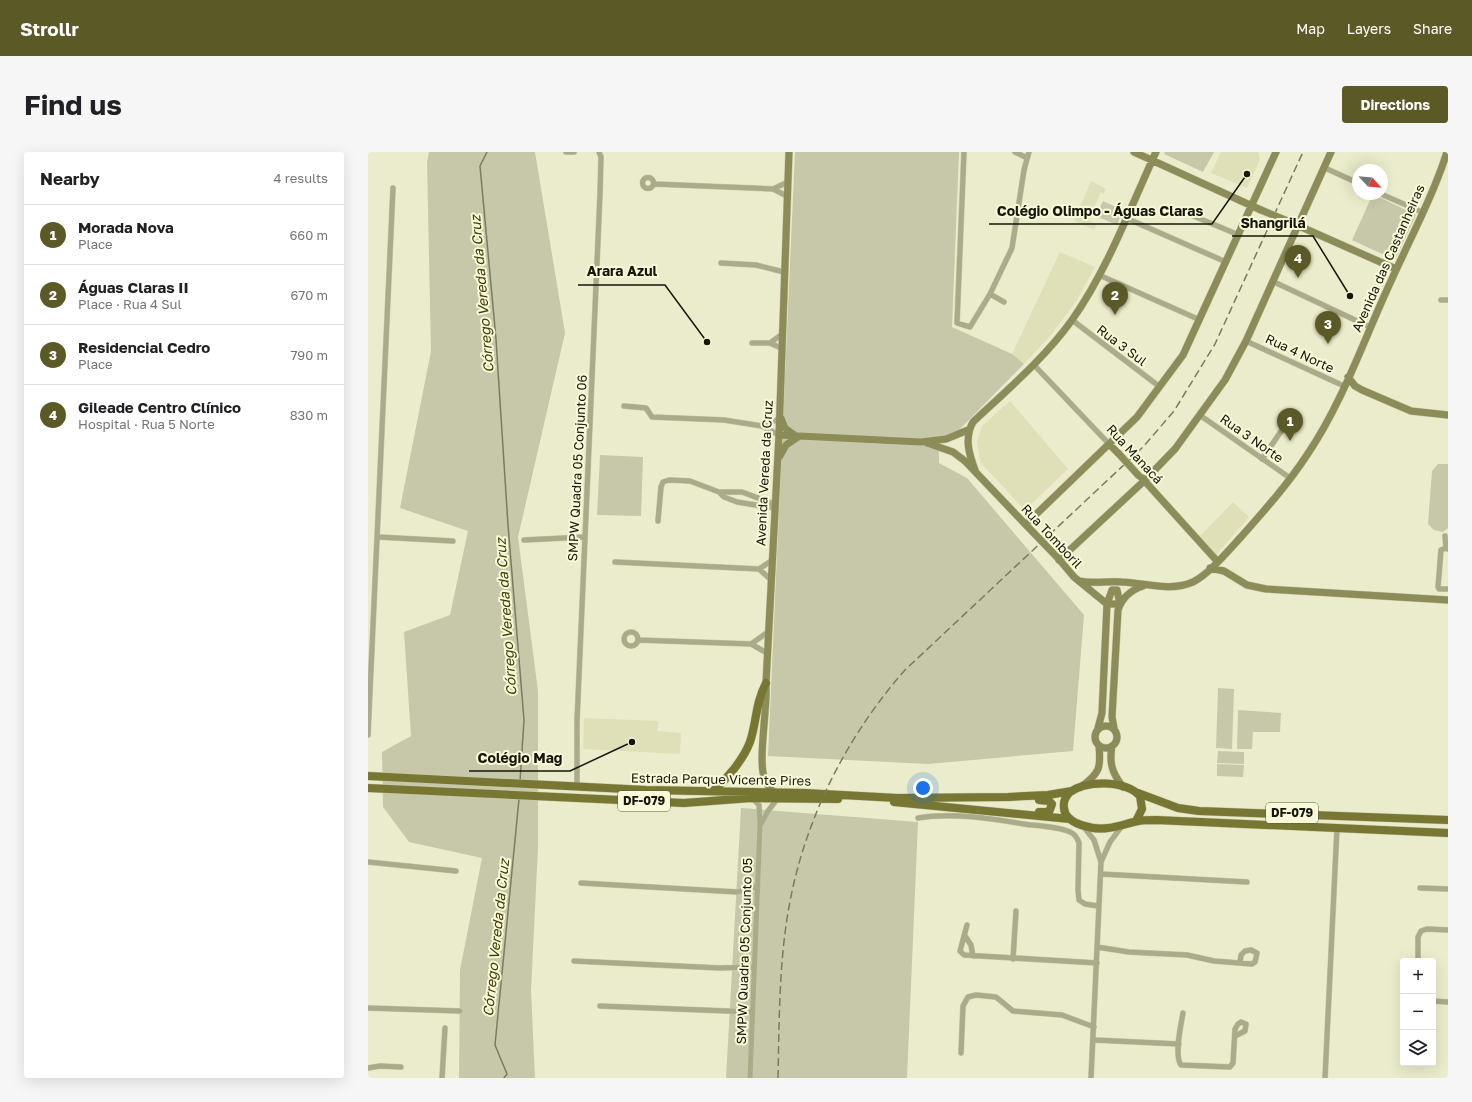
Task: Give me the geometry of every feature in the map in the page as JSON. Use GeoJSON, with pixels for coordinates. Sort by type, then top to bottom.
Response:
{"type":"FeatureCollection","features":[{"type":"Feature","properties":{"kind":"main road"},"geometry":{"type":"LineString","coordinates":[[713,791],[722,784],[738,763],[749,743],[759,697],[766,683]]}},
{"type":"Feature","properties":{"kind":"main road","name":"Estrada Parque Vicente Pires"},"geometry":{"type":"LineString","coordinates":[[368,776],[538,785],[713,791],[898,803],[1070,819]]}},
{"type":"Feature","properties":{"kind":"main road","name":"DF-079"},"geometry":{"type":"LineString","coordinates":[[1072,791],[1081,786],[1102,784],[1123,786],[1178,808],[1199,811],[1448,820]]}},
{"type":"Feature","properties":{"kind":"main road","name":"Estrada Parque Vicente Pires"},"geometry":{"type":"LineString","coordinates":[[368,788],[684,803],[776,796],[897,798],[1008,797],[1048,795],[1072,791]]}},
{"type":"Feature","properties":{"kind":"main road"},"geometry":{"type":"LineString","coordinates":[[1070,819],[1065,814],[1064,803],[1068,794],[1072,791]]}},
{"type":"Feature","properties":{"kind":"main road"},"geometry":{"type":"LineString","coordinates":[[1136,821],[1140,816],[1142,809],[1142,802],[1138,793]]}},
{"type":"Feature","properties":{"kind":"main road"},"geometry":{"type":"LineString","coordinates":[[999,813],[1010,810],[1044,813],[1049,812],[1052,808],[1052,804],[1049,801],[1008,797]]}},
{"type":"Feature","properties":{"kind":"main road","name":"DF-079"},"geometry":{"type":"LineString","coordinates":[[1070,819],[1082,825],[1106,829],[1122,826],[1136,821],[1156,820],[1448,833]]}},
{"type":"Feature","properties":{"kind":"street"},"geometry":{"type":"LineString","coordinates":[[566,152],[574,152]]}},
{"type":"Feature","properties":{"kind":"street","name":"SMPW Quadra 05 Conjunto 06"},"geometry":{"type":"LineString","coordinates":[[577,786],[577,722],[600,194],[601,157],[599,152]]}},
{"type":"Feature","properties":{"kind":"street","name":"Avenida Vereda da Cruz"},"geometry":{"type":"LineString","coordinates":[[776,796],[766,782],[762,769],[767,699],[766,683],[770,579],[779,435],[781,336],[789,152]]}},
{"type":"Feature","properties":{"kind":"street"},"geometry":{"type":"LineString","coordinates":[[964,152],[957,323],[970,326],[990,294],[1012,248],[1029,152]]}},
{"type":"Feature","properties":{"kind":"street"},"geometry":{"type":"LineString","coordinates":[[1015,152],[1027,158]]}},
{"type":"Feature","properties":{"kind":"street"},"geometry":{"type":"LineString","coordinates":[[1134,152],[1396,269]]}},
{"type":"Feature","properties":{"kind":"street"},"geometry":{"type":"LineString","coordinates":[[968,430],[973,422],[1034,365],[1072,320],[1099,275],[1156,152]]}},
{"type":"Feature","properties":{"kind":"street"},"geometry":{"type":"LineString","coordinates":[[1027,525],[1137,418],[1182,355],[1200,320],[1276,152]]}},
{"type":"Feature","properties":{"kind":"street"},"geometry":{"type":"LineString","coordinates":[[1059,559],[1142,478],[1175,449],[1201,416],[1225,380],[1246,341],[1331,152]]}},
{"type":"Feature","properties":{"kind":"street","name":"Avenida das Castanheiras"},"geometry":{"type":"LineString","coordinates":[[1079,581],[1096,583],[1124,582],[1145,586],[1170,587],[1186,584],[1198,578],[1210,568],[1259,517],[1307,455],[1321,432],[1348,377],[1422,212],[1447,152]]}},
{"type":"Feature","properties":{"kind":"street"},"geometry":{"type":"LineString","coordinates":[[1325,168],[1352,180]]}},
{"type":"Feature","properties":{"kind":"street"},"geometry":{"type":"LineString","coordinates":[[773,189],[788,182]]}},
{"type":"Feature","properties":{"kind":"street"},"geometry":{"type":"LineString","coordinates":[[641,183],[647,189],[651,188],[654,184],[773,189],[787,196]]}},
{"type":"Feature","properties":{"kind":"street"},"geometry":{"type":"LineString","coordinates":[[368,736],[393,188]]}},
{"type":"Feature","properties":{"kind":"street"},"geometry":{"type":"LineString","coordinates":[[1388,197],[1422,212]]}},
{"type":"Feature","properties":{"kind":"street"},"geometry":{"type":"LineString","coordinates":[[1191,215],[1239,235]]}},
{"type":"Feature","properties":{"kind":"street"},"geometry":{"type":"LineString","coordinates":[[1126,218],[1226,262]]}},
{"type":"Feature","properties":{"kind":"street"},"geometry":{"type":"LineString","coordinates":[[721,263],[756,265],[784,272]]}},
{"type":"Feature","properties":{"kind":"street"},"geometry":{"type":"LineString","coordinates":[[1099,275],[1200,320]]}},
{"type":"Feature","properties":{"kind":"street"},"geometry":{"type":"LineString","coordinates":[[1272,281],[1370,327]]}},
{"type":"Feature","properties":{"kind":"street"},"geometry":{"type":"LineString","coordinates":[[990,294],[1004,302]]}},
{"type":"Feature","properties":{"kind":"street"},"geometry":{"type":"LineString","coordinates":[[1441,300],[1448,300]]}},
{"type":"Feature","properties":{"kind":"street","name":"Rua 3 Sul"},"geometry":{"type":"LineString","coordinates":[[1072,320],[1160,387]]}},
{"type":"Feature","properties":{"kind":"street"},"geometry":{"type":"LineString","coordinates":[[770,343],[781,336]]}},
{"type":"Feature","properties":{"kind":"street","name":"Rua 4 Norte"},"geometry":{"type":"LineString","coordinates":[[1246,341],[1343,388],[1362,390]]}},
{"type":"Feature","properties":{"kind":"street"},"geometry":{"type":"LineString","coordinates":[[752,343],[770,343],[781,348]]}},
{"type":"Feature","properties":{"kind":"street","name":"Rua Manacá"},"geometry":{"type":"LineString","coordinates":[[1034,365],[1219,559]]}},
{"type":"Feature","properties":{"kind":"street","name":"Rua 4 Norte"},"geometry":{"type":"LineString","coordinates":[[1348,377],[1355,386],[1362,390],[1411,411],[1448,415]]}},
{"type":"Feature","properties":{"kind":"street"},"geometry":{"type":"LineString","coordinates":[[777,469],[783,448],[798,437],[783,425],[780,394]]}},
{"type":"Feature","properties":{"kind":"street"},"geometry":{"type":"LineString","coordinates":[[624,406],[646,408],[652,417],[724,420],[762,426],[779,435]]}},
{"type":"Feature","properties":{"kind":"street","name":"Rua 3 Norte"},"geometry":{"type":"LineString","coordinates":[[1201,416],[1290,478]]}},
{"type":"Feature","properties":{"kind":"street"},"geometry":{"type":"LineString","coordinates":[[762,426],[779,418]]}},
{"type":"Feature","properties":{"kind":"street"},"geometry":{"type":"LineString","coordinates":[[1262,459],[1284,427]]}},
{"type":"Feature","properties":{"kind":"street","name":"Rua Tomboril"},"geometry":{"type":"LineString","coordinates":[[779,435],[921,442],[946,439],[968,430],[969,450],[975,470]]}},
{"type":"Feature","properties":{"kind":"street","name":"Rua Tomboril"},"geometry":{"type":"LineString","coordinates":[[921,442],[953,452],[975,470],[1079,581],[1107,604]]}},
{"type":"Feature","properties":{"kind":"street"},"geometry":{"type":"LineString","coordinates":[[658,520],[661,487],[665,480],[690,481],[719,492],[742,492],[774,506]]}},
{"type":"Feature","properties":{"kind":"street"},"geometry":{"type":"LineString","coordinates":[[719,492],[724,497],[737,502],[774,506]]}},
{"type":"Feature","properties":{"kind":"street"},"geometry":{"type":"LineString","coordinates":[[1445,536],[1447,549],[1441,550],[1438,587],[1439,589],[1448,589]]}},
{"type":"Feature","properties":{"kind":"street"},"geometry":{"type":"LineString","coordinates":[[378,537],[454,541]]}},
{"type":"Feature","properties":{"kind":"street"},"geometry":{"type":"LineString","coordinates":[[524,540],[585,537]]}},
{"type":"Feature","properties":{"kind":"street"},"geometry":{"type":"LineString","coordinates":[[1219,559],[1224,571]]}},
{"type":"Feature","properties":{"kind":"street"},"geometry":{"type":"LineString","coordinates":[[615,562],[759,569],[771,561]]}},
{"type":"Feature","properties":{"kind":"street"},"geometry":{"type":"LineString","coordinates":[[1210,568],[1224,571],[1247,584],[1266,589],[1448,600]]}},
{"type":"Feature","properties":{"kind":"street"},"geometry":{"type":"LineString","coordinates":[[759,569],[770,579]]}},
{"type":"Feature","properties":{"kind":"street"},"geometry":{"type":"LineString","coordinates":[[1107,604],[1120,604],[1130,593],[1145,586]]}},
{"type":"Feature","properties":{"kind":"street"},"geometry":{"type":"LineString","coordinates":[[1081,786],[1092,779],[1099,768],[1099,746],[1094,737],[1102,713],[1107,604],[1109,593],[1113,589],[1117,590],[1120,604],[1116,619],[1112,717],[1117,737],[1112,746],[1110,759],[1111,769],[1115,777],[1123,786]]}},
{"type":"Feature","properties":{"kind":"street"},"geometry":{"type":"LineString","coordinates":[[631,632],[635,634],[638,640],[637,644],[630,647],[626,645],[622,639],[625,635],[631,632]]}},
{"type":"Feature","properties":{"kind":"street"},"geometry":{"type":"LineString","coordinates":[[751,644],[768,632]]}},
{"type":"Feature","properties":{"kind":"street"},"geometry":{"type":"LineString","coordinates":[[638,640],[751,644],[767,653]]}},
{"type":"Feature","properties":{"kind":"street"},"geometry":{"type":"LineString","coordinates":[[1098,728],[1103,725],[1109,725],[1114,728]]}},
{"type":"Feature","properties":{"kind":"street"},"geometry":{"type":"LineString","coordinates":[[1099,746],[1105,748],[1112,746]]}},
{"type":"Feature","properties":{"kind":"street","name":"SMPW Quadra 05 Conjunto 05"},"geometry":{"type":"LineString","coordinates":[[760,825],[776,796]]}},
{"type":"Feature","properties":{"kind":"street","name":"SMPW Quadra 05 Conjunto 05"},"geometry":{"type":"LineString","coordinates":[[750,1078],[760,825],[759,805],[757,801],[751,798]]}},
{"type":"Feature","properties":{"kind":"street"},"geometry":{"type":"LineString","coordinates":[[918,818],[949,816],[1041,826],[1071,832],[1078,838],[1079,843],[1079,900],[1085,904],[1098,906]]}},
{"type":"Feature","properties":{"kind":"street"},"geometry":{"type":"LineString","coordinates":[[1082,825],[1094,840],[1101,862]]}},
{"type":"Feature","properties":{"kind":"street"},"geometry":{"type":"LineString","coordinates":[[1091,1078],[1094,1040],[1098,906],[1101,862],[1110,842],[1122,826]]}},
{"type":"Feature","properties":{"kind":"street"},"geometry":{"type":"LineString","coordinates":[[1326,1078],[1336,828]]}},
{"type":"Feature","properties":{"kind":"street"},"geometry":{"type":"LineString","coordinates":[[368,862],[456,871]]}},
{"type":"Feature","properties":{"kind":"street"},"geometry":{"type":"LineString","coordinates":[[1100,874],[1247,882]]}},
{"type":"Feature","properties":{"kind":"street"},"geometry":{"type":"LineString","coordinates":[[581,883],[737,892],[758,886]]}},
{"type":"Feature","properties":{"kind":"street"},"geometry":{"type":"LineString","coordinates":[[1420,888],[1448,889]]}},
{"type":"Feature","properties":{"kind":"street"},"geometry":{"type":"LineString","coordinates":[[1013,959],[1016,911]]}},
{"type":"Feature","properties":{"kind":"street"},"geometry":{"type":"LineString","coordinates":[[967,925],[960,953],[973,956],[1013,959],[1097,963]]}},
{"type":"Feature","properties":{"kind":"street"},"geometry":{"type":"LineString","coordinates":[[1418,958],[1418,937],[1421,931],[1427,929],[1448,930]]}},
{"type":"Feature","properties":{"kind":"street"},"geometry":{"type":"LineString","coordinates":[[965,936],[971,945],[973,956]]}},
{"type":"Feature","properties":{"kind":"street"},"geometry":{"type":"LineString","coordinates":[[1097,947],[1130,952],[1187,955],[1214,961],[1240,963]]}},
{"type":"Feature","properties":{"kind":"street"},"geometry":{"type":"LineString","coordinates":[[574,961],[726,968],[754,967]]}},
{"type":"Feature","properties":{"kind":"street"},"geometry":{"type":"LineString","coordinates":[[961,1053],[963,1006],[968,998],[976,995],[996,997],[1013,1011],[1062,1015],[1094,1027]]}},
{"type":"Feature","properties":{"kind":"street"},"geometry":{"type":"LineString","coordinates":[[1436,1001],[1448,1002]]}},
{"type":"Feature","properties":{"kind":"street"},"geometry":{"type":"LineString","coordinates":[[600,1006],[753,1012]]}},
{"type":"Feature","properties":{"kind":"street"},"geometry":{"type":"LineString","coordinates":[[368,1008],[460,1011]]}},
{"type":"Feature","properties":{"kind":"street"},"geometry":{"type":"LineString","coordinates":[[1183,1013],[1179,1044],[1179,1063],[1181,1065],[1230,1067],[1233,1064],[1235,1036]]}},
{"type":"Feature","properties":{"kind":"street"},"geometry":{"type":"LineString","coordinates":[[442,1078],[446,1028]]}},
{"type":"Feature","properties":{"kind":"street"},"geometry":{"type":"LineString","coordinates":[[1094,1040],[1179,1044]]}},
{"type":"Feature","properties":{"kind":"street"},"geometry":{"type":"LineString","coordinates":[[368,1068],[380,1066],[401,1067]]}},
{"type":"Feature","properties":{"kind":"shaded area"},"geometry":{"type":"Polygon","coordinates":[[[429,152],[535,152],[565,333],[518,537],[538,691],[538,848],[531,990],[535,1078],[459,1078],[460,970],[482,858],[409,842],[383,807],[382,752],[411,736],[404,632],[450,615],[468,531],[400,508],[431,351],[427,162],[429,152]]]}},
{"type":"Feature","properties":{"kind":"shaded area"},"geometry":{"type":"Polygon","coordinates":[[[795,152],[959,152],[952,327],[1012,354],[1024,364],[957,432],[939,438],[939,463],[967,478],[1084,615],[1073,751],[928,764],[768,756],[795,152]]]}},
{"type":"Feature","properties":{"kind":"shaded area"},"geometry":{"type":"Polygon","coordinates":[[[1165,152],[1214,152],[1203,172],[1164,154],[1165,152]]]}},
{"type":"Feature","properties":{"kind":"shaded area"},"geometry":{"type":"Polygon","coordinates":[[[1221,152],[1258,152],[1260,159],[1247,188],[1211,173],[1221,152]]]}},
{"type":"Feature","properties":{"kind":"shaded area"},"geometry":{"type":"Polygon","coordinates":[[[1091,181],[1106,189],[1104,194],[1101,192],[1089,220],[1097,224],[1094,230],[1074,221],[1091,181]]]}},
{"type":"Feature","properties":{"kind":"shaded area"},"geometry":{"type":"Polygon","coordinates":[[[1370,200],[1385,200],[1416,215],[1395,260],[1352,240],[1370,200]]]}},
{"type":"Feature","properties":{"kind":"shaded area"},"geometry":{"type":"Polygon","coordinates":[[[1103,201],[1123,210],[1117,225],[1096,216],[1103,201]]]}},
{"type":"Feature","properties":{"kind":"shaded area"},"geometry":{"type":"Polygon","coordinates":[[[1060,252],[1095,267],[1075,303],[1051,335],[1024,364],[1012,354],[1060,252]]]}},
{"type":"Feature","properties":{"kind":"shaded area"},"geometry":{"type":"Polygon","coordinates":[[[1010,401],[1068,469],[1025,510],[980,462],[977,442],[982,426],[1010,401]]]}},
{"type":"Feature","properties":{"kind":"shaded area"},"geometry":{"type":"Polygon","coordinates":[[[600,455],[643,457],[641,516],[597,515],[600,455]]]}},
{"type":"Feature","properties":{"kind":"shaded area"},"geometry":{"type":"Polygon","coordinates":[[[1438,464],[1448,464],[1448,528],[1443,532],[1434,530],[1428,524],[1432,471],[1438,464]]]}},
{"type":"Feature","properties":{"kind":"shaded area"},"geometry":{"type":"Polygon","coordinates":[[[1233,502],[1249,517],[1216,555],[1200,536],[1233,502]]]}},
{"type":"Feature","properties":{"kind":"shaded area"},"geometry":{"type":"Polygon","coordinates":[[[1218,688],[1234,689],[1232,749],[1216,748],[1218,688]]]}},
{"type":"Feature","properties":{"kind":"shaded area"},"geometry":{"type":"Polygon","coordinates":[[[1238,710],[1281,713],[1280,732],[1253,732],[1252,749],[1237,749],[1238,710]]]}},
{"type":"Feature","properties":{"kind":"shaded area"},"geometry":{"type":"Polygon","coordinates":[[[584,718],[658,721],[658,731],[681,733],[680,754],[583,749],[584,718]]]}},
{"type":"Feature","properties":{"kind":"shaded area"},"geometry":{"type":"Polygon","coordinates":[[[1218,751],[1244,752],[1244,764],[1217,763],[1218,751]]]}},
{"type":"Feature","properties":{"kind":"shaded area"},"geometry":{"type":"Polygon","coordinates":[[[1217,764],[1244,765],[1243,777],[1217,776],[1217,764]]]}},
{"type":"Feature","properties":{"kind":"shaded area"},"geometry":{"type":"Polygon","coordinates":[[[741,808],[918,822],[907,1078],[726,1078],[741,808]]]}},
{"type":"Feature","properties":{"kind":"waterway","name":"Córrego Vereda da Cruz"},"geometry":{"type":"LineString","coordinates":[[487,152],[480,166],[496,339],[508,525],[524,720],[520,781]]}},
{"type":"Feature","properties":{"kind":"waterway","name":"Córrego Vereda da Cruz"},"geometry":{"type":"LineString","coordinates":[[504,1078],[507,1074],[495,1045],[519,799]]}},
{"type":"Feature","properties":{"kind":"railway"},"geometry":{"type":"LineString","coordinates":[[778,1078],[782,969],[785,933],[791,897],[811,826],[825,792],[842,760],[861,729],[905,670],[1143,447],[1174,411],[1215,344],[1303,152]]}},
{"type":"Feature","properties":{"kind":"place","name":"Colégio Olimpo - Águas Claras"},"geometry":{"type":"Point","coordinates":[1247,174]}},
{"type":"Feature","properties":{"kind":"place","name":"Gileade Centro Clínico"},"geometry":{"type":"Point","coordinates":[1298,278]}},
{"type":"Feature","properties":{"kind":"place","name":"Shangrilá"},"geometry":{"type":"Point","coordinates":[1350,296]}},
{"type":"Feature","properties":{"kind":"place","name":"Águas Claras II"},"geometry":{"type":"Point","coordinates":[1115,315]}},
{"type":"Feature","properties":{"kind":"place","name":"Arara Azul"},"geometry":{"type":"Point","coordinates":[707,342]}},
{"type":"Feature","properties":{"kind":"place","name":"Residencial Cedro"},"geometry":{"type":"Point","coordinates":[1328,344]}},
{"type":"Feature","properties":{"kind":"place","name":"Morada Nova"},"geometry":{"type":"Point","coordinates":[1290,441]}},
{"type":"Feature","properties":{"kind":"place","name":"Colégio Mag"},"geometry":{"type":"Point","coordinates":[632,742]}}]}
